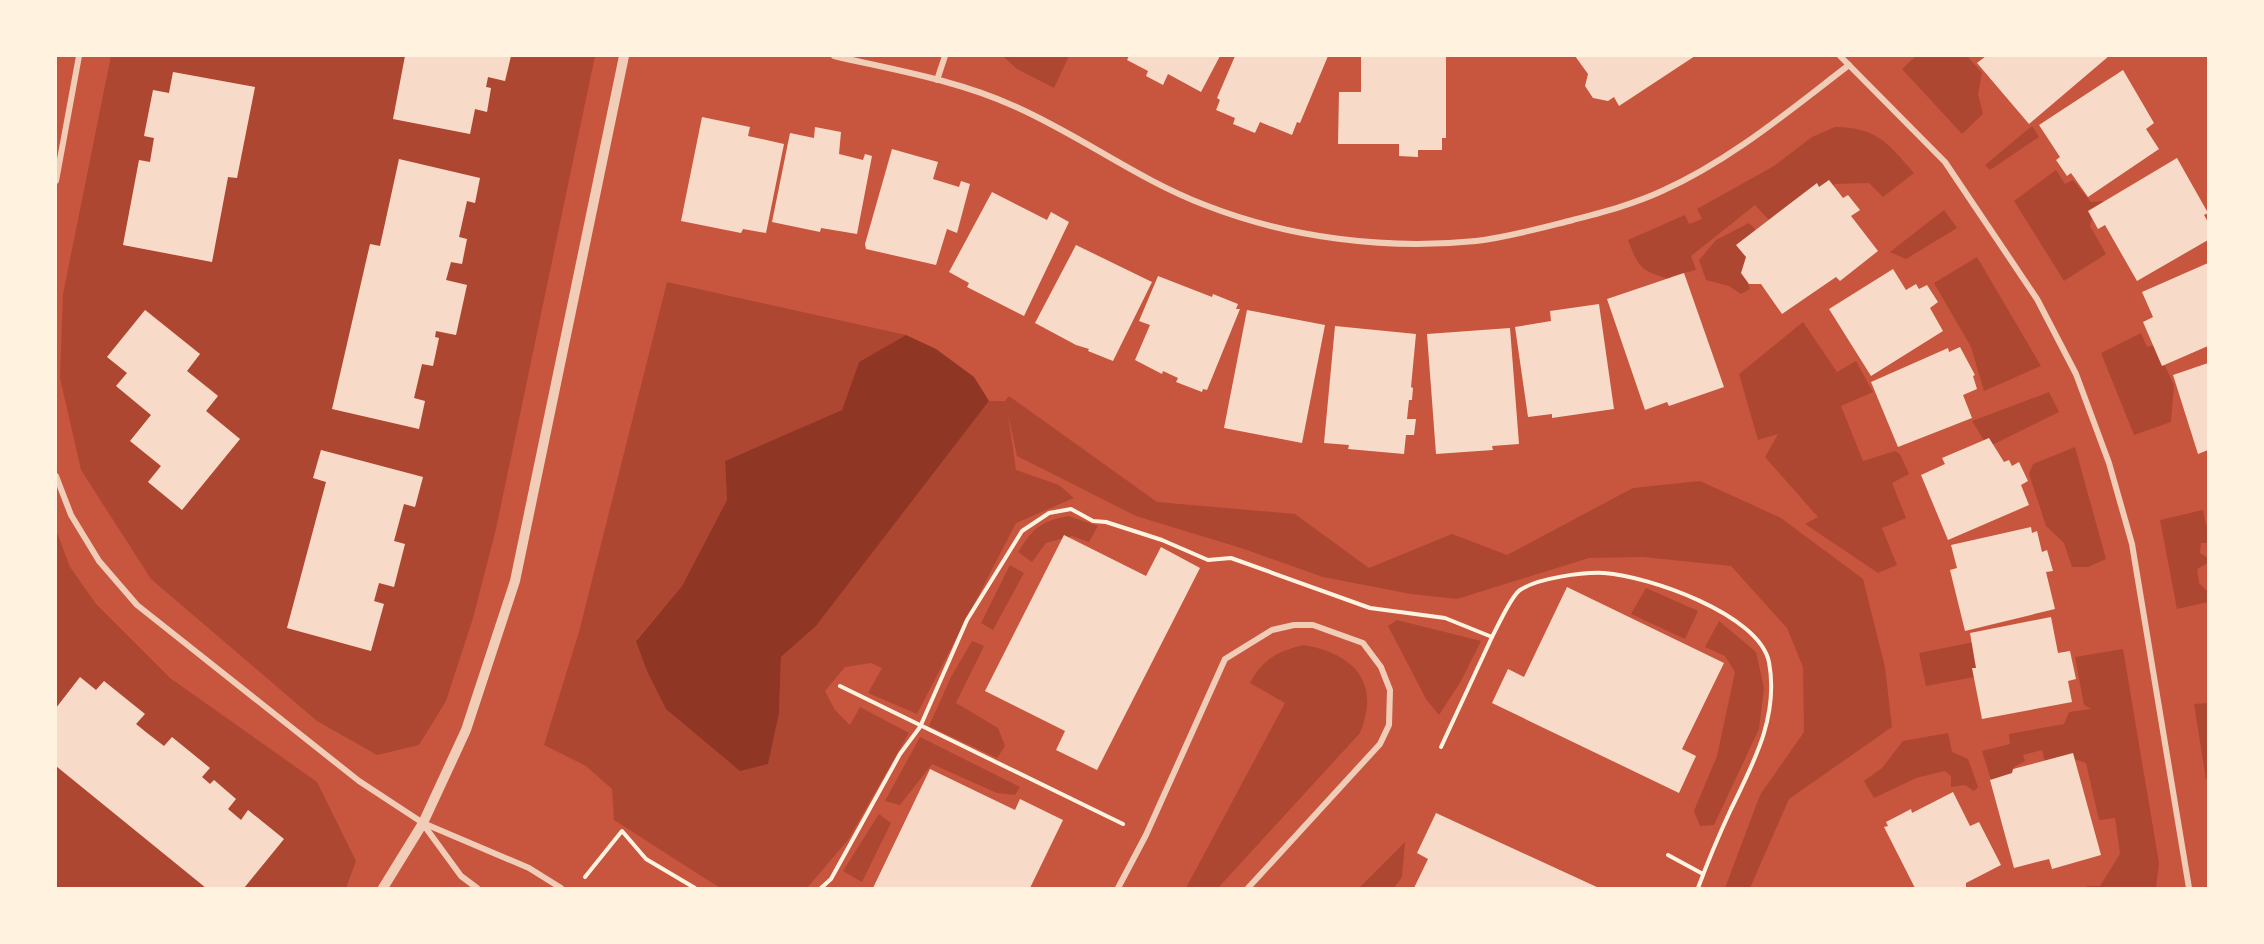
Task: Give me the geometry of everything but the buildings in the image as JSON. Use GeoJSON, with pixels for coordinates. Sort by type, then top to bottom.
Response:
{"type":"FeatureCollection","features":[{"type":"Feature","properties":{"kind":"street"},"geometry":{"type":"LineString","coordinates":[[56,181],[79,56]]}},
{"type":"Feature","properties":{"kind":"street"},"geometry":{"type":"LineString","coordinates":[[383,888],[423,823],[466,730],[515,581],[624,56]]}},
{"type":"Feature","properties":{"kind":"street"},"geometry":{"type":"LineString","coordinates":[[834,56],[959,84],[1013,105],[1168,189],[1205,206],[1256,222],[1314,234],[1400,243],[1476,241],[1519,234],[1602,213],[1662,192],[1723,159],[1849,65]]}},
{"type":"Feature","properties":{"kind":"street"},"geometry":{"type":"LineString","coordinates":[[937,80],[945,56]]}},
{"type":"Feature","properties":{"kind":"street"},"geometry":{"type":"LineString","coordinates":[[1840,56],[1945,162],[2037,299],[2076,374],[2109,463],[2132,544],[2189,888]]}},
{"type":"Feature","properties":{"kind":"street"},"geometry":{"type":"LineString","coordinates":[[56,476],[71,515],[99,561],[137,605],[359,782],[423,823],[529,868],[561,888]]}},
{"type":"Feature","properties":{"kind":"street"},"geometry":{"type":"LineString","coordinates":[[1118,888],[1146,836],[1226,659],[1272,630],[1294,625],[1313,625],[1363,643],[1381,667],[1390,690],[1389,725],[1380,744],[1248,888]]}},
{"type":"Feature","properties":{"kind":"street"},"geometry":{"type":"LineString","coordinates":[[423,823],[461,876],[477,888]]}},
{"type":"Feature","properties":{"kind":"path"},"geometry":{"type":"LineString","coordinates":[[1441,747],[1492,637]]}},
{"type":"Feature","properties":{"kind":"path"},"geometry":{"type":"LineString","coordinates":[[840,686],[1146,836]]}},
{"type":"Feature","properties":{"kind":"path"},"geometry":{"type":"LineString","coordinates":[[574,875],[583,880],[621,831],[646,859],[695,888]]}},
{"type":"Feature","properties":{"kind":"path"},"geometry":{"type":"LineString","coordinates":[[1668,855],[1703,874]]}},
{"type":"Feature","properties":{"kind":"shaded area"},"geometry":{"type":"Polygon","coordinates":[[[111,56],[405,56],[393,119],[470,134],[475,109],[487,112],[491,88],[486,87],[488,77],[505,81],[511,56],[595,56],[496,529],[473,618],[446,701],[419,745],[377,755],[317,721],[151,579],[81,470],[60,378],[63,294],[111,56]],[[173,72],[169,93],[153,91],[144,136],[154,138],[150,162],[139,161],[123,245],[212,262],[228,177],[237,178],[255,87],[173,72]],[[400,160],[380,246],[370,244],[333,409],[419,429],[425,401],[414,398],[422,364],[433,366],[439,338],[435,337],[436,331],[456,335],[467,285],[446,280],[451,262],[462,264],[467,239],[459,237],[467,201],[475,203],[480,178],[400,160]],[[146,310],[107,357],[127,373],[116,386],[151,415],[130,441],[161,466],[148,482],[182,510],[240,439],[206,411],[218,395],[187,371],[200,354],[146,310]],[[321,450],[313,478],[326,482],[287,628],[371,651],[381,613],[374,601],[379,583],[394,586],[405,545],[394,541],[404,504],[415,507],[423,477],[321,450]]]}},
{"type":"Feature","properties":{"kind":"shaded area"},"geometry":{"type":"Polygon","coordinates":[[[1003,56],[1069,56],[1054,88],[1017,69],[1003,56]]]}},
{"type":"Feature","properties":{"kind":"shaded area"},"geometry":{"type":"Polygon","coordinates":[[[1916,56],[1967,56],[1982,73],[1978,94],[1983,114],[1962,134],[1902,69],[1916,56]]]}},
{"type":"Feature","properties":{"kind":"shaded area"},"geometry":{"type":"Polygon","coordinates":[[[2032,126],[2039,137],[1990,170],[1985,165],[2032,126]]]}},
{"type":"Feature","properties":{"kind":"shaded area"},"geometry":{"type":"Polygon","coordinates":[[[1835,127],[1861,130],[1880,139],[1914,173],[1883,197],[1869,183],[1835,184],[1778,230],[1755,205],[1691,256],[1696,270],[1672,276],[1669,279],[1646,270],[1638,262],[1628,240],[1685,215],[1689,224],[1702,219],[1697,209],[1774,166],[1812,137],[1835,127]]]}},
{"type":"Feature","properties":{"kind":"shaded area"},"geometry":{"type":"Polygon","coordinates":[[[2056,170],[2065,184],[2073,180],[2091,202],[2102,201],[2108,206],[2093,215],[2090,226],[2106,254],[2064,281],[2014,201],[2056,170]]]}},
{"type":"Feature","properties":{"kind":"shaded area"},"geometry":{"type":"Polygon","coordinates":[[[1944,210],[1957,228],[1906,259],[1890,252],[1944,210]]]}},
{"type":"Feature","properties":{"kind":"shaded area"},"geometry":{"type":"Polygon","coordinates":[[[1749,223],[1761,235],[1745,275],[1750,289],[1741,294],[1729,286],[1706,280],[1699,260],[1716,240],[1749,223]]]}},
{"type":"Feature","properties":{"kind":"shaded area"},"geometry":{"type":"Polygon","coordinates":[[[1977,257],[2041,366],[1984,391],[1971,347],[1934,283],[1977,257]]]}},
{"type":"Feature","properties":{"kind":"shaded area"},"geometry":{"type":"Polygon","coordinates":[[[667,282],[906,335],[859,362],[842,410],[725,461],[727,500],[682,586],[636,640],[779,713],[781,657],[816,626],[989,401],[1005,401],[1009,396],[1157,502],[1295,514],[1369,568],[1452,534],[1507,555],[1633,488],[1700,481],[1781,518],[1863,579],[1885,667],[1892,727],[1789,799],[1750,888],[1725,888],[1760,795],[1804,732],[1803,667],[1787,628],[1731,566],[1643,557],[1589,558],[1457,599],[1411,594],[1323,577],[1241,548],[1136,516],[1017,456],[1008,414],[1016,470],[1059,485],[1074,498],[1016,523],[917,714],[868,693],[882,668],[871,663],[845,667],[825,691],[835,710],[850,725],[860,707],[909,733],[848,840],[807,888],[720,888],[614,820],[612,789],[586,766],[544,745],[579,632],[667,282]]]}},
{"type":"Feature","properties":{"kind":"shaded area"},"geometry":{"type":"Polygon","coordinates":[[[1803,322],[1837,372],[1856,361],[1873,392],[1841,406],[1863,461],[1895,451],[1900,454],[1909,474],[1892,483],[1906,518],[1882,528],[1897,565],[1878,573],[1805,524],[1818,517],[1765,457],[1778,434],[1758,440],[1739,374],[1803,322]]]}},
{"type":"Feature","properties":{"kind":"shaded area"},"geometry":{"type":"Polygon","coordinates":[[[2141,333],[2147,347],[2155,345],[2174,385],[2171,422],[2134,435],[2101,353],[2141,333]]]}},
{"type":"Feature","properties":{"kind":"shaded area"},"geometry":{"type":"Polygon","coordinates":[[[906,335],[936,349],[974,377],[989,401],[816,626],[781,657],[779,713],[768,764],[740,771],[666,709],[647,671],[636,641],[682,586],[727,500],[725,461],[842,410],[859,362],[906,335]]]}},
{"type":"Feature","properties":{"kind":"shaded area"},"geometry":{"type":"Polygon","coordinates":[[[2049,392],[2059,412],[1988,447],[1972,421],[2049,392]]]}},
{"type":"Feature","properties":{"kind":"shaded area"},"geometry":{"type":"Polygon","coordinates":[[[2075,447],[2106,559],[2088,567],[2072,567],[2064,543],[2046,526],[2029,474],[2033,464],[2075,447]]]}},
{"type":"Feature","properties":{"kind":"shaded area"},"geometry":{"type":"Polygon","coordinates":[[[2203,510],[2206,525],[2208,525],[2208,543],[2201,543],[2200,553],[2208,558],[2208,563],[2197,569],[2199,583],[2208,592],[2208,602],[2177,609],[2160,520],[2203,510]]]}},
{"type":"Feature","properties":{"kind":"shaded area"},"geometry":{"type":"Polygon","coordinates":[[[1068,516],[1098,526],[1089,542],[1072,536],[1046,543],[1032,562],[1018,552],[1038,527],[1068,516]]]}},
{"type":"Feature","properties":{"kind":"shaded area"},"geometry":{"type":"Polygon","coordinates":[[[56,530],[70,567],[96,604],[170,678],[317,782],[356,861],[346,888],[244,888],[284,839],[248,811],[241,820],[228,809],[236,799],[214,780],[210,784],[202,777],[209,767],[185,748],[164,746],[136,724],[144,714],[104,681],[96,690],[80,678],[56,708],[56,530]]]}},
{"type":"Feature","properties":{"kind":"shaded area"},"geometry":{"type":"Polygon","coordinates":[[[1010,565],[1024,573],[993,630],[981,623],[1010,565]]]}},
{"type":"Feature","properties":{"kind":"shaded area"},"geometry":{"type":"Polygon","coordinates":[[[1646,588],[1698,611],[1685,639],[1631,614],[1646,588]]]}},
{"type":"Feature","properties":{"kind":"shaded area"},"geometry":{"type":"Polygon","coordinates":[[[1397,620],[1481,641],[1461,681],[1439,715],[1426,699],[1388,626],[1397,620]]]}},
{"type":"Feature","properties":{"kind":"shaded area"},"geometry":{"type":"Polygon","coordinates":[[[1719,621],[1756,652],[1764,688],[1759,729],[1714,825],[1700,826],[1694,811],[1717,756],[1735,672],[1725,656],[1705,647],[1719,621]]]}},
{"type":"Feature","properties":{"kind":"shaded area"},"geometry":{"type":"Polygon","coordinates":[[[972,641],[984,646],[956,703],[998,728],[1005,746],[997,758],[929,726],[951,677],[972,641]]]}},
{"type":"Feature","properties":{"kind":"shaded area"},"geometry":{"type":"Polygon","coordinates":[[[1974,642],[1980,676],[1926,686],[1919,653],[1974,642]]]}},
{"type":"Feature","properties":{"kind":"shaded area"},"geometry":{"type":"Polygon","coordinates":[[[1304,645],[1337,655],[1359,673],[1365,685],[1367,699],[1366,715],[1360,733],[1218,888],[1186,888],[1285,703],[1250,683],[1260,668],[1272,657],[1304,645]]]}},
{"type":"Feature","properties":{"kind":"shaded area"},"geometry":{"type":"Polygon","coordinates":[[[2123,649],[2159,863],[2156,888],[2087,888],[2087,886],[2100,886],[2120,854],[2115,818],[2099,820],[2086,763],[2074,759],[2046,765],[2042,750],[2023,755],[2025,761],[2014,767],[2018,778],[1992,783],[1982,751],[2010,744],[2009,734],[2064,724],[2069,712],[2091,709],[2084,705],[2075,657],[2123,649]]]}},
{"type":"Feature","properties":{"kind":"shaded area"},"geometry":{"type":"Polygon","coordinates":[[[2208,703],[2208,778],[2206,779],[2194,704],[2208,703]]]}},
{"type":"Feature","properties":{"kind":"shaded area"},"geometry":{"type":"Polygon","coordinates":[[[1948,733],[1952,752],[1968,759],[1978,787],[1974,791],[1965,785],[1951,787],[1951,776],[1945,771],[1916,778],[1874,798],[1864,781],[1882,768],[1903,741],[1948,733]]]}},
{"type":"Feature","properties":{"kind":"shaded area"},"geometry":{"type":"Polygon","coordinates":[[[920,737],[1020,787],[1015,795],[997,793],[932,764],[900,805],[885,801],[920,737]]]}},
{"type":"Feature","properties":{"kind":"shaded area"},"geometry":{"type":"Polygon","coordinates":[[[56,766],[206,888],[56,888],[56,766]]]}},
{"type":"Feature","properties":{"kind":"shaded area"},"geometry":{"type":"Polygon","coordinates":[[[879,814],[891,823],[862,882],[843,871],[879,814]]]}},
{"type":"Feature","properties":{"kind":"shaded area"},"geometry":{"type":"Polygon","coordinates":[[[1405,842],[1402,877],[1394,888],[1359,888],[1405,842]]]}}]}
